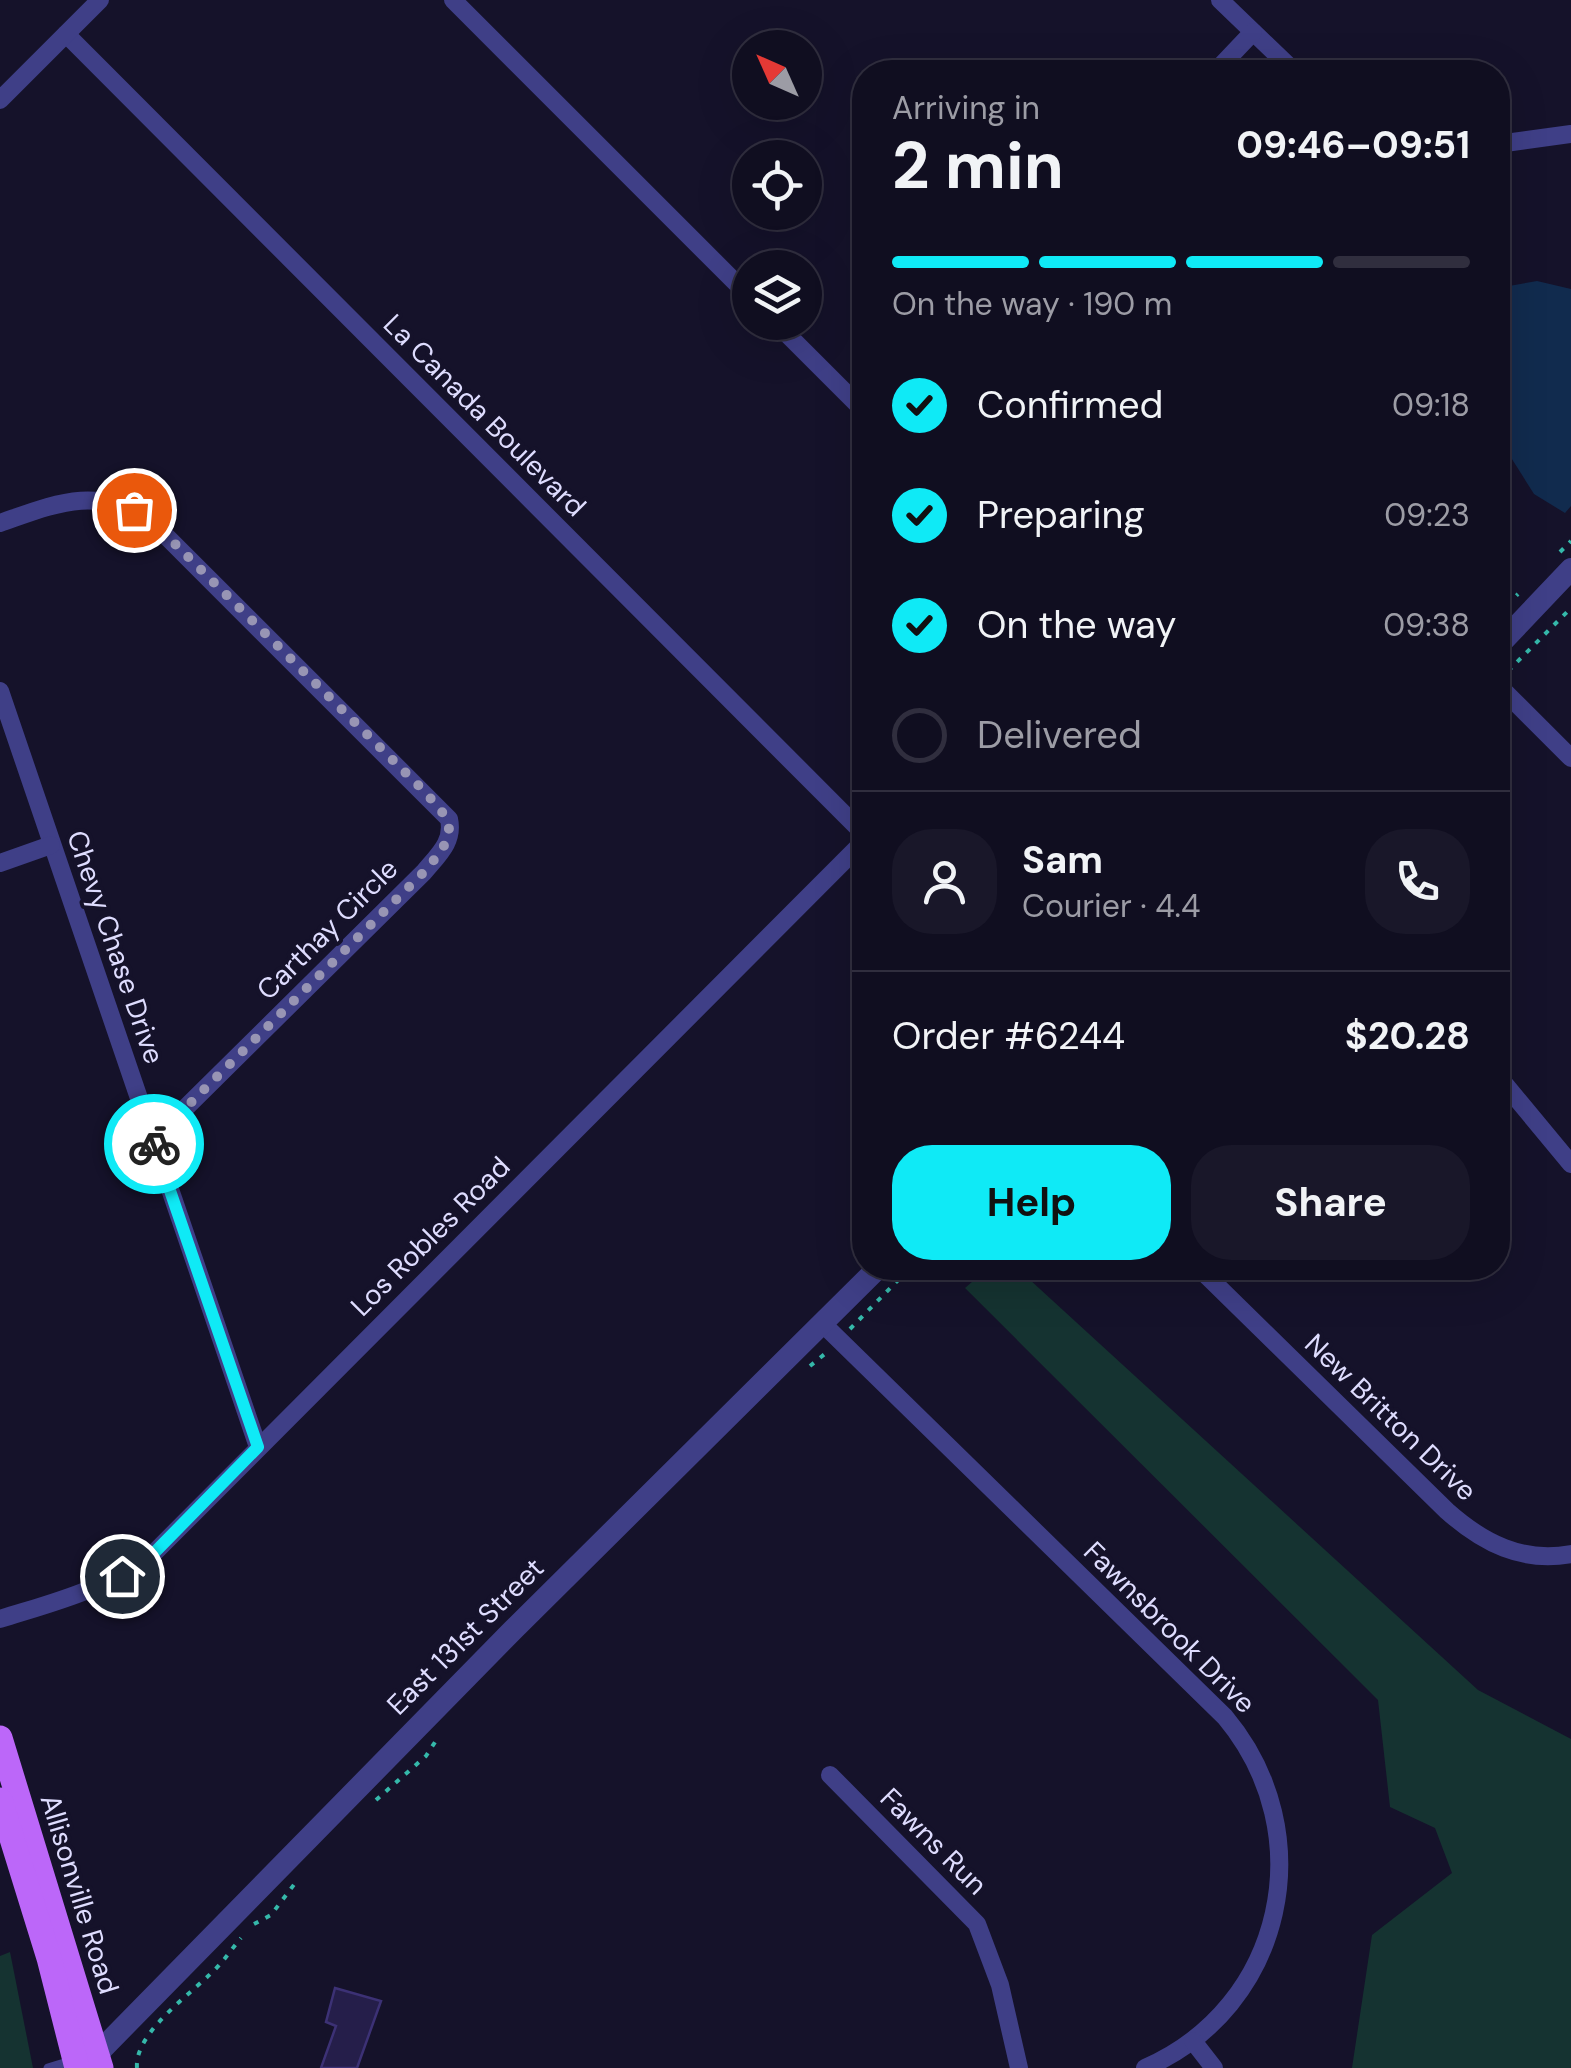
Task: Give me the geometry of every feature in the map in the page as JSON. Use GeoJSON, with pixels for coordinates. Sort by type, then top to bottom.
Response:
{"type":"FeatureCollection","features":[{"type":"Feature","properties":{"kind":"main road","name":"Allisonville Road"},"geometry":{"type":"LineString","coordinates":[[0,1738],[88,2062]]}},
{"type":"Feature","properties":{"kind":"main road","name":"Allisonville Road"},"geometry":{"type":"LineString","coordinates":[[0,1800],[49,1958],[88,2062]]}},
{"type":"Feature","properties":{"kind":"street"},"geometry":{"type":"LineString","coordinates":[[0,100],[100,0]]}},
{"type":"Feature","properties":{"kind":"street"},"geometry":{"type":"LineString","coordinates":[[453,0],[732,279]]}},
{"type":"Feature","properties":{"kind":"street"},"geometry":{"type":"LineString","coordinates":[[1220,0],[1282,60]]}},
{"type":"Feature","properties":{"kind":"street"},"geometry":{"type":"LineString","coordinates":[[1226,60],[1253,32]]}},
{"type":"Feature","properties":{"kind":"street","name":"La Canada Boulevard"},"geometry":{"type":"LineString","coordinates":[[66,34],[852,825]]}},
{"type":"Feature","properties":{"kind":"street"},"geometry":{"type":"LineString","coordinates":[[1510,142],[1571,134]]}},
{"type":"Feature","properties":{"kind":"street"},"geometry":{"type":"LineString","coordinates":[[794,340],[852,399]]}},
{"type":"Feature","properties":{"kind":"street","name":"Carthay Circle"},"geometry":{"type":"LineString","coordinates":[[0,523],[78,500],[118,504],[150,520],[449,820],[447,844],[424,872],[153,1140]]}},
{"type":"Feature","properties":{"kind":"street"},"geometry":{"type":"LineString","coordinates":[[1510,633],[1571,569]]}},
{"type":"Feature","properties":{"kind":"street","name":"Chevy Chase Drive"},"geometry":{"type":"LineString","coordinates":[[0,691],[258,1447]]}},
{"type":"Feature","properties":{"kind":"street"},"geometry":{"type":"LineString","coordinates":[[1510,696],[1571,758]]}},
{"type":"Feature","properties":{"kind":"street"},"geometry":{"type":"LineString","coordinates":[[0,863],[52,845]]}},
{"type":"Feature","properties":{"kind":"street","name":"Los Robles Road"},"geometry":{"type":"LineString","coordinates":[[0,1619],[97,1588],[154,1553],[852,851]]}},
{"type":"Feature","properties":{"kind":"street"},"geometry":{"type":"LineString","coordinates":[[1510,1090],[1571,1164]]}},
{"type":"Feature","properties":{"kind":"street","name":"East 131st Street"},"geometry":{"type":"LineString","coordinates":[[88,2062],[334,1810],[866,1280]]}},
{"type":"Feature","properties":{"kind":"street","name":"New Britton Drive"},"geometry":{"type":"LineString","coordinates":[[1211,1280],[1476,1536],[1526,1555],[1571,1554]]}},
{"type":"Feature","properties":{"kind":"street","name":"Fawnsbrook Drive"},"geometry":{"type":"LineString","coordinates":[[822,1323],[1225,1717],[1253,1758],[1267,1788],[1280,1860],[1277,1899],[1266,1940],[1232,2003],[1193,2042],[1145,2068]]}},
{"type":"Feature","properties":{"kind":"street","name":"Fawns Run"},"geometry":{"type":"LineString","coordinates":[[830,1776],[976,1924],[995,1969],[1019,2068]]}},
{"type":"Feature","properties":{"kind":"street"},"geometry":{"type":"LineString","coordinates":[[1193,2042],[1214,2068]]}},
{"type":"Feature","properties":{"kind":"lane"},"geometry":{"type":"LineString","coordinates":[[48,2068],[88,2062]]}},
{"type":"Feature","properties":{"kind":"path"},"geometry":{"type":"LineString","coordinates":[[1510,672],[1571,608]]}},
{"type":"Feature","properties":{"kind":"path"},"geometry":{"type":"LineString","coordinates":[[798,1378],[898,1280]]}},
{"type":"Feature","properties":{"kind":"path"},"geometry":{"type":"LineString","coordinates":[[372,1804],[426,1756],[443,1731]]}},
{"type":"Feature","properties":{"kind":"path"},"geometry":{"type":"LineString","coordinates":[[136,2068],[136,2058],[153,2030],[219,1966],[250,1926],[271,1915],[307,1868]]}},
{"type":"Feature","properties":{"kind":"green space"},"geometry":{"type":"Polygon","coordinates":[[[974,1280],[1030,1280],[1478,1690],[1571,1739],[1571,2068],[1352,2068],[1372,1935],[1452,1873],[1435,1828],[1390,1807],[1378,1700],[965,1288],[974,1280]]]}},
{"type":"Feature","properties":{"kind":"green space"},"geometry":{"type":"Polygon","coordinates":[[[10,1952],[33,2068],[0,2068],[0,1956],[10,1952]]]}},
{"type":"Feature","properties":{"kind":"water"},"geometry":{"type":"Polygon","coordinates":[[[1537,281],[1571,289],[1571,506],[1565,513],[1534,494],[1510,456],[1510,286],[1537,281]]]}},
{"type":"Feature","properties":{"kind":"building"},"geometry":{"type":"Polygon","coordinates":[[[335,1988],[381,2001],[357,2068],[321,2068],[336,2026],[326,2022],[335,1988]]]}},
{"type":"Feature","properties":{"kind":"way so far"},"geometry":{"type":"LineString","coordinates":[[134,510],[164,533],[418,785],[446,814],[451,830],[447,844],[424,872],[153,1140],[154,1144]]}},
{"type":"Feature","properties":{"kind":"route"},"geometry":{"type":"LineString","coordinates":[[122,1576],[154,1553],[258,1447],[154,1144]]}}]}
